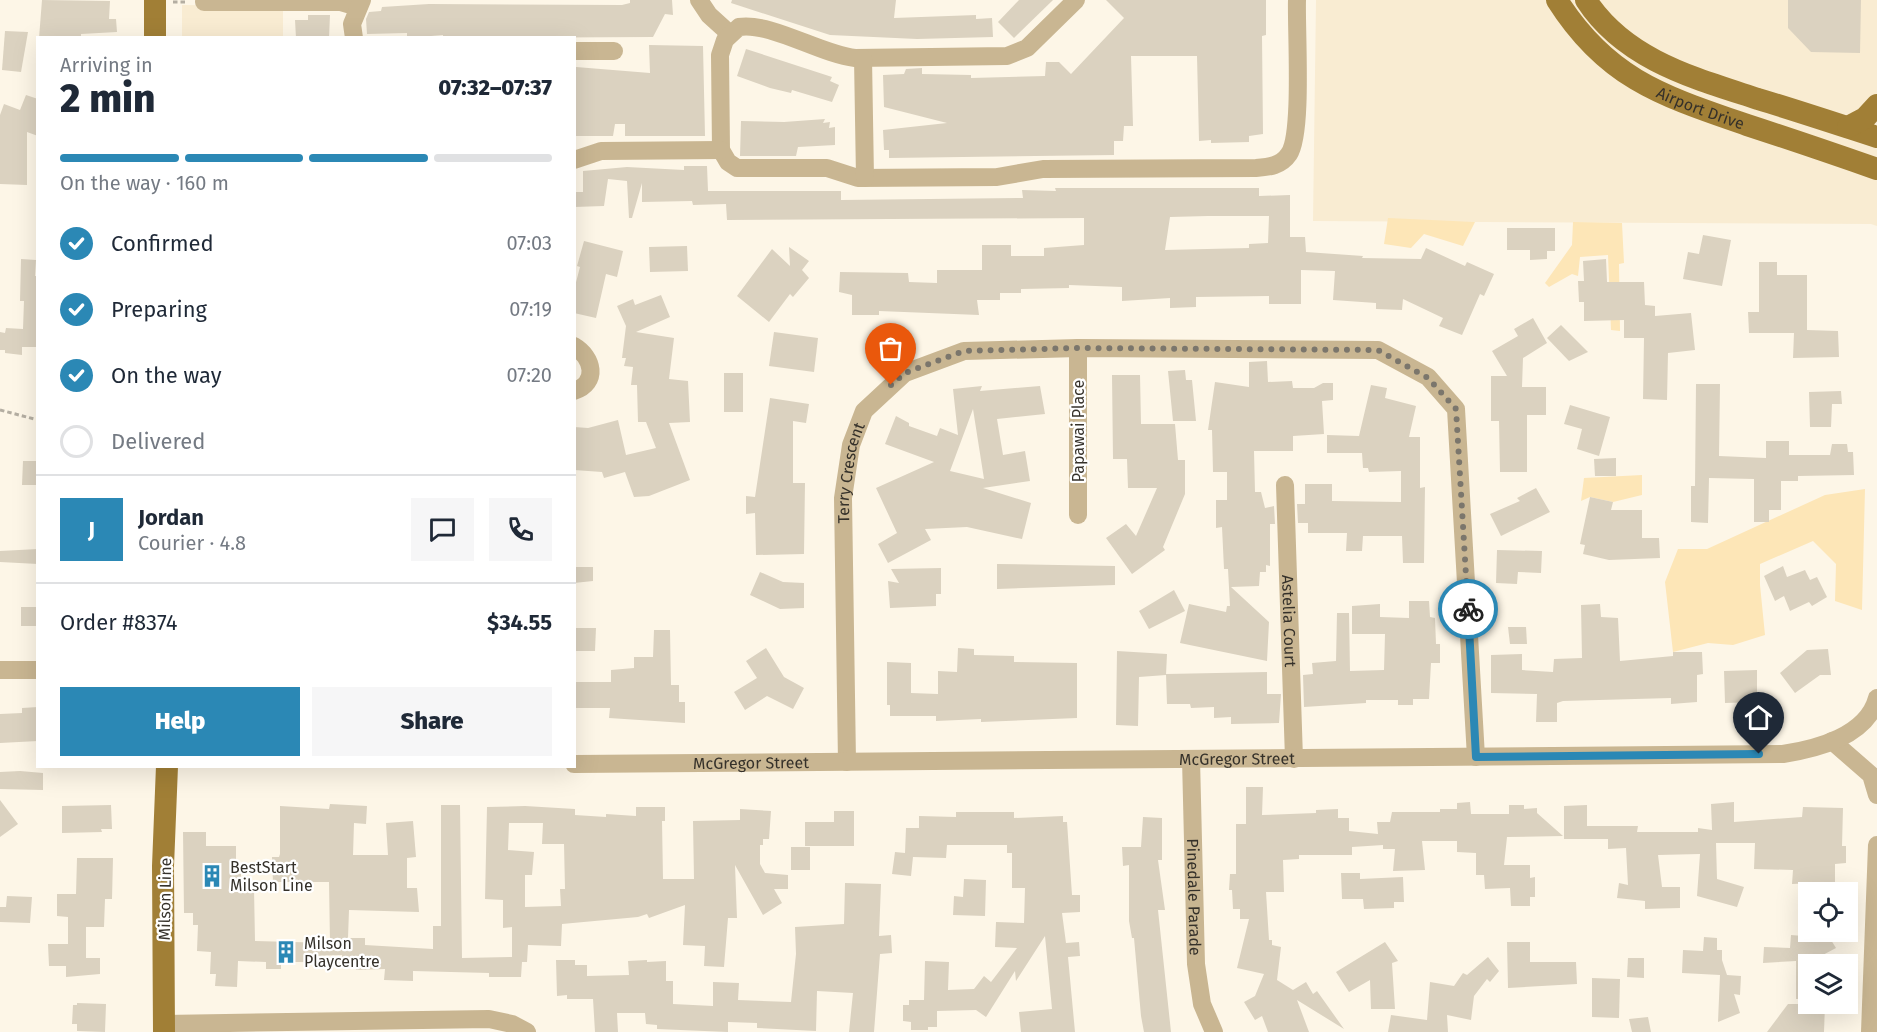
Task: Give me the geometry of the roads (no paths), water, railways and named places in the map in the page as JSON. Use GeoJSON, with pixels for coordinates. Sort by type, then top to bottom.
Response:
{"type":"FeatureCollection","features":[{"type":"Feature","properties":{"kind":"main road","name":"Airport Drive"},"geometry":{"type":"LineString","coordinates":[[1557,0],[1584,37],[1602,56],[1646,88],[1877,169]]}},
{"type":"Feature","properties":{"kind":"main road","name":"Airport Drive"},"geometry":{"type":"LineString","coordinates":[[1586,0],[1606,25],[1627,43],[1673,70],[1877,136]]}},
{"type":"Feature","properties":{"kind":"main road"},"geometry":{"type":"LineString","coordinates":[[155,1],[155,36]]}},
{"type":"Feature","properties":{"kind":"main road"},"geometry":{"type":"LineString","coordinates":[[1848,127],[1865,118],[1877,105]]}},
{"type":"Feature","properties":{"kind":"main road","name":"Milson Line"},"geometry":{"type":"LineString","coordinates":[[164,1028],[164,866],[167,768]]}},
{"type":"Feature","properties":{"kind":"street"},"geometry":{"type":"LineString","coordinates":[[699,0],[709,15],[730,34]]}},
{"type":"Feature","properties":{"kind":"street"},"geometry":{"type":"LineString","coordinates":[[1076,0],[1033,44],[1014,54],[863,58],[837,55],[752,26],[739,27],[730,34],[722,47],[720,64],[721,150],[728,162],[738,168],[827,168],[865,177],[997,177],[1043,169],[1275,166],[1288,156],[1296,135],[1297,0]]}},
{"type":"Feature","properties":{"kind":"street"},"geometry":{"type":"LineString","coordinates":[[204,2],[360,3],[352,24],[354,36]]}},
{"type":"Feature","properties":{"kind":"street"},"geometry":{"type":"LineString","coordinates":[[576,51],[614,51]]}},
{"type":"Feature","properties":{"kind":"street"},"geometry":{"type":"LineString","coordinates":[[863,58],[865,177]]}},
{"type":"Feature","properties":{"kind":"street"},"geometry":{"type":"LineString","coordinates":[[576,159],[601,151],[721,150]]}},
{"type":"Feature","properties":{"kind":"street"},"geometry":{"type":"LineString","coordinates":[[576,347],[588,357],[592,366],[589,382],[576,390]]}},
{"type":"Feature","properties":{"kind":"street","name":"Papawai Place"},"geometry":{"type":"LineString","coordinates":[[1078,348],[1078,515]]}},
{"type":"Feature","properties":{"kind":"street","name":"Terry Crescent"},"geometry":{"type":"LineString","coordinates":[[847,762],[843,498],[851,445],[864,411],[905,373],[964,351],[1078,348],[1378,350],[1428,378],[1456,409],[1476,757]]}},
{"type":"Feature","properties":{"kind":"street","name":"Astelia Court"},"geometry":{"type":"LineString","coordinates":[[1285,485],[1294,759]]}},
{"type":"Feature","properties":{"kind":"street"},"geometry":{"type":"LineString","coordinates":[[0,670],[36,670]]}},
{"type":"Feature","properties":{"kind":"street","name":"McGregor Street"},"geometry":{"type":"LineString","coordinates":[[576,764],[1783,754],[1809,750],[1849,732],[1862,720],[1877,698]]}},
{"type":"Feature","properties":{"kind":"street"},"geometry":{"type":"LineString","coordinates":[[1832,741],[1871,775],[1877,795]]}},
{"type":"Feature","properties":{"kind":"street","name":"Pinedale Parade"},"geometry":{"type":"LineString","coordinates":[[1191,759],[1197,975],[1202,1004],[1214,1032]]}},
{"type":"Feature","properties":{"kind":"street"},"geometry":{"type":"LineString","coordinates":[[1870,1032],[1877,845]]}},
{"type":"Feature","properties":{"kind":"street"},"geometry":{"type":"LineString","coordinates":[[164,1028],[489,1019],[512,1024],[527,1032]]}},
{"type":"Feature","properties":{"kind":"place","name":"BestStart Milson Line"},"geometry":{"type":"Point","coordinates":[212,876]}},
{"type":"Feature","properties":{"kind":"place","name":"Milson Playcentre"},"geometry":{"type":"Point","coordinates":[286,952]}}]}
